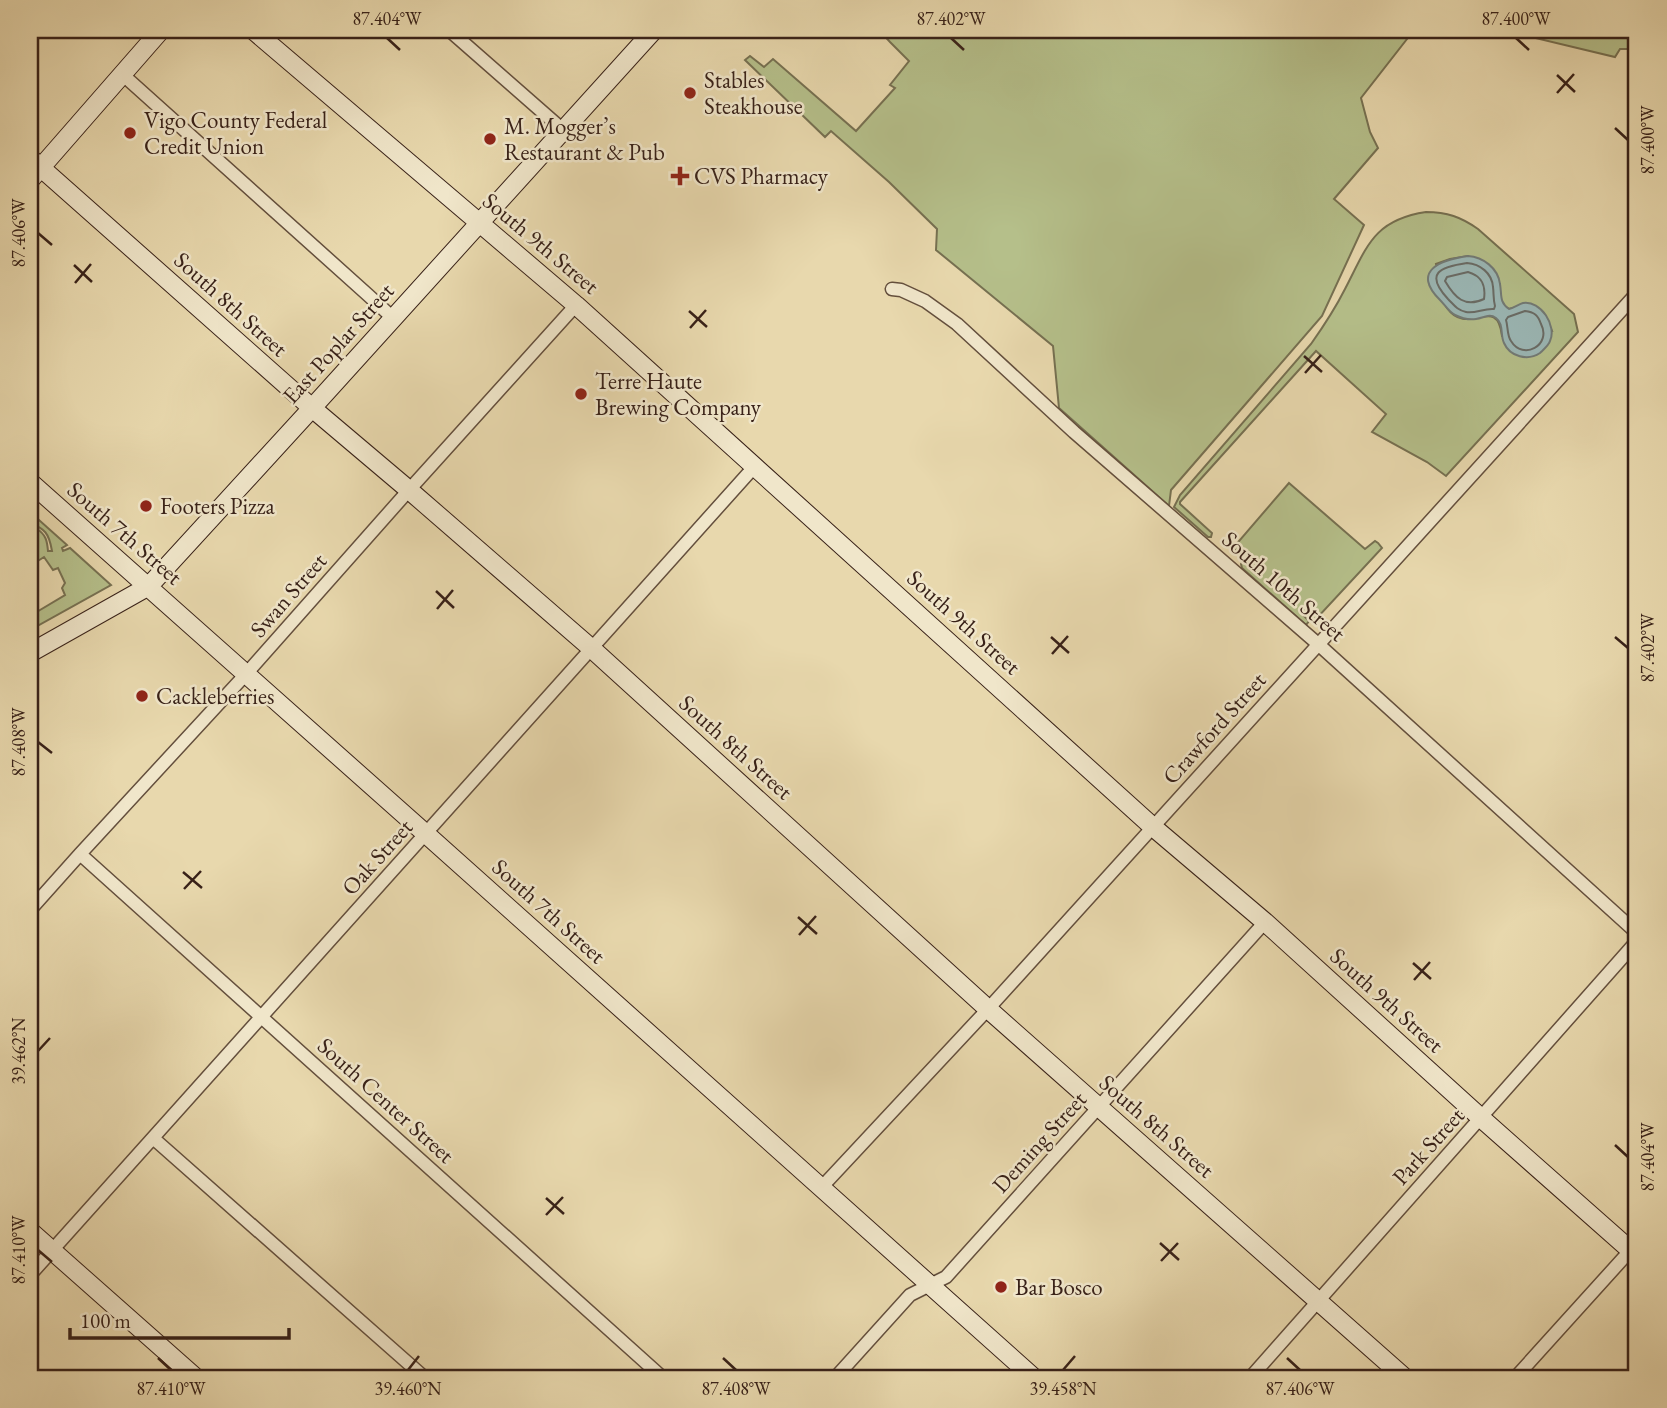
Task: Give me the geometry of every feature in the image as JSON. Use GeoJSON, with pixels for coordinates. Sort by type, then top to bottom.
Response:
{"type":"FeatureCollection","features":[{"type":"Feature","properties":{"kind":"street"},"geometry":{"type":"LineString","coordinates":[[33,169],[161,30]]}},
{"type":"Feature","properties":{"kind":"street","name":"South 9th Street"},"geometry":{"type":"LineString","coordinates":[[253,30],[576,305],[1153,827],[1265,922],[1481,1118],[1635,1250]]}},
{"type":"Feature","properties":{"kind":"street"},"geometry":{"type":"LineString","coordinates":[[449,30],[564,130]]}},
{"type":"Feature","properties":{"kind":"street","name":"East Poplar Street"},"geometry":{"type":"LineString","coordinates":[[30,653],[149,586],[654,30]]}},
{"type":"Feature","properties":{"kind":"street"},"geometry":{"type":"LineString","coordinates":[[122,74],[393,318]]}},
{"type":"Feature","properties":{"kind":"street","name":"South 8th Street"},"geometry":{"type":"LineString","coordinates":[[33,169],[591,648],[988,1009],[1405,1378]]}},
{"type":"Feature","properties":{"kind":"street","name":"South 10th Street"},"geometry":{"type":"LineString","coordinates":[[891,289],[901,290],[925,301],[957,324],[1074,432],[1318,644],[1637,933]]}},
{"type":"Feature","properties":{"kind":"street","name":"Crawford Street"},"geometry":{"type":"LineString","coordinates":[[820,1189],[988,1009],[1637,293]]}},
{"type":"Feature","properties":{"kind":"street","name":"Swan Street"},"geometry":{"type":"LineString","coordinates":[[30,911],[576,305]]}},
{"type":"Feature","properties":{"kind":"street","name":"Oak Street"},"geometry":{"type":"LineString","coordinates":[[30,1275],[754,467]]}},
{"type":"Feature","properties":{"kind":"street","name":"South 7th Street"},"geometry":{"type":"LineString","coordinates":[[30,482],[1034,1378]]}},
{"type":"Feature","properties":{"kind":"street","name":"South Center Street"},"geometry":{"type":"LineString","coordinates":[[80,853],[663,1378]]}},
{"type":"Feature","properties":{"kind":"street","name":"Deming Street"},"geometry":{"type":"LineString","coordinates":[[835,1378],[910,1295],[946,1277],[1265,922]]}},
{"type":"Feature","properties":{"kind":"street","name":"Park Street"},"geometry":{"type":"LineString","coordinates":[[1250,1378],[1637,941]]}},
{"type":"Feature","properties":{"kind":"street"},"geometry":{"type":"LineString","coordinates":[[153,1138],[425,1378]]}},
{"type":"Feature","properties":{"kind":"street"},"geometry":{"type":"LineString","coordinates":[[30,1231],[196,1378]]}},
{"type":"Feature","properties":{"kind":"street"},"geometry":{"type":"LineString","coordinates":[[1515,1378],[1635,1250]]}},
{"type":"Feature","properties":{"kind":"green space"},"geometry":{"type":"Polygon","coordinates":[[[879,30],[1414,30],[1361,98],[1370,132],[1378,148],[1334,199],[1364,225],[1322,316],[1171,490],[1169,506],[1059,408],[1053,346],[936,250],[937,229],[831,131],[825,137],[745,60],[750,56],[764,67],[773,59],[856,131],[895,88],[890,85],[909,61],[879,30]]]}},
{"type":"Feature","properties":{"kind":"green space"},"geometry":{"type":"Polygon","coordinates":[[[1416,30],[1502,30],[1448,37],[1416,30]]]}},
{"type":"Feature","properties":{"kind":"green space"},"geometry":{"type":"Polygon","coordinates":[[[1502,30],[1637,30],[1637,49],[1620,49],[1615,57],[1502,30]]]}},
{"type":"Feature","properties":{"kind":"green space"},"geometry":{"type":"Polygon","coordinates":[[[1426,212],[1447,214],[1478,229],[1574,314],[1578,332],[1446,476],[1427,462],[1372,432],[1386,414],[1316,351],[1180,502],[1212,533],[1211,537],[1208,537],[1174,507],[1180,495],[1311,344],[1374,238],[1394,221],[1426,212]],[[1468,256],[1436,264],[1443,299],[1455,316],[1464,319],[1488,316],[1494,318],[1499,324],[1502,336],[1552,331],[1543,312],[1517,307],[1509,309],[1503,305],[1500,285],[1468,256]]]}},
{"type":"Feature","properties":{"kind":"green space"},"geometry":{"type":"Polygon","coordinates":[[[1289,483],[1365,549],[1375,541],[1382,548],[1317,618],[1314,620],[1306,613],[1303,615],[1309,621],[1306,625],[1242,568],[1241,564],[1246,558],[1233,548],[1289,483]]]}},
{"type":"Feature","properties":{"kind":"green space"},"geometry":{"type":"Polygon","coordinates":[[[30,512],[67,545],[62,548],[63,551],[70,548],[111,585],[30,630],[30,616],[65,595],[62,588],[65,583],[58,568],[53,570],[44,557],[30,566],[30,530],[36,528],[42,533],[48,551],[52,551],[46,532],[30,523],[30,512]]]}},
{"type":"Feature","properties":{"kind":"water"},"geometry":{"type":"Polygon","coordinates":[[[1468,256],[1484,261],[1493,268],[1499,278],[1502,301],[1509,309],[1530,303],[1546,315],[1552,335],[1540,353],[1525,357],[1510,352],[1504,343],[1500,323],[1496,318],[1489,316],[1471,319],[1457,316],[1432,290],[1428,281],[1433,269],[1448,260],[1468,256]]]}},
{"type":"Feature","properties":{"kind":"place","name":"Stables Steakhouse"},"geometry":{"type":"Point","coordinates":[690,93]}},
{"type":"Feature","properties":{"kind":"place","name":"Vigo County Federal Credit Union"},"geometry":{"type":"Point","coordinates":[130,133]}},
{"type":"Feature","properties":{"kind":"place","name":"M. Mogger’s Restaurant & Pub"},"geometry":{"type":"Point","coordinates":[490,139]}},
{"type":"Feature","properties":{"kind":"place","name":"CVS Pharmacy"},"geometry":{"type":"Point","coordinates":[680,176]}},
{"type":"Feature","properties":{"kind":"place","name":"Terre Haute Brewing Company"},"geometry":{"type":"Point","coordinates":[581,394]}},
{"type":"Feature","properties":{"kind":"place","name":"Footers Pizza"},"geometry":{"type":"Point","coordinates":[146,506]}},
{"type":"Feature","properties":{"kind":"place","name":"Cackleberries"},"geometry":{"type":"Point","coordinates":[142,696]}},
{"type":"Feature","properties":{"kind":"place","name":"Bar Bosco"},"geometry":{"type":"Point","coordinates":[1001,1287]}}]}
